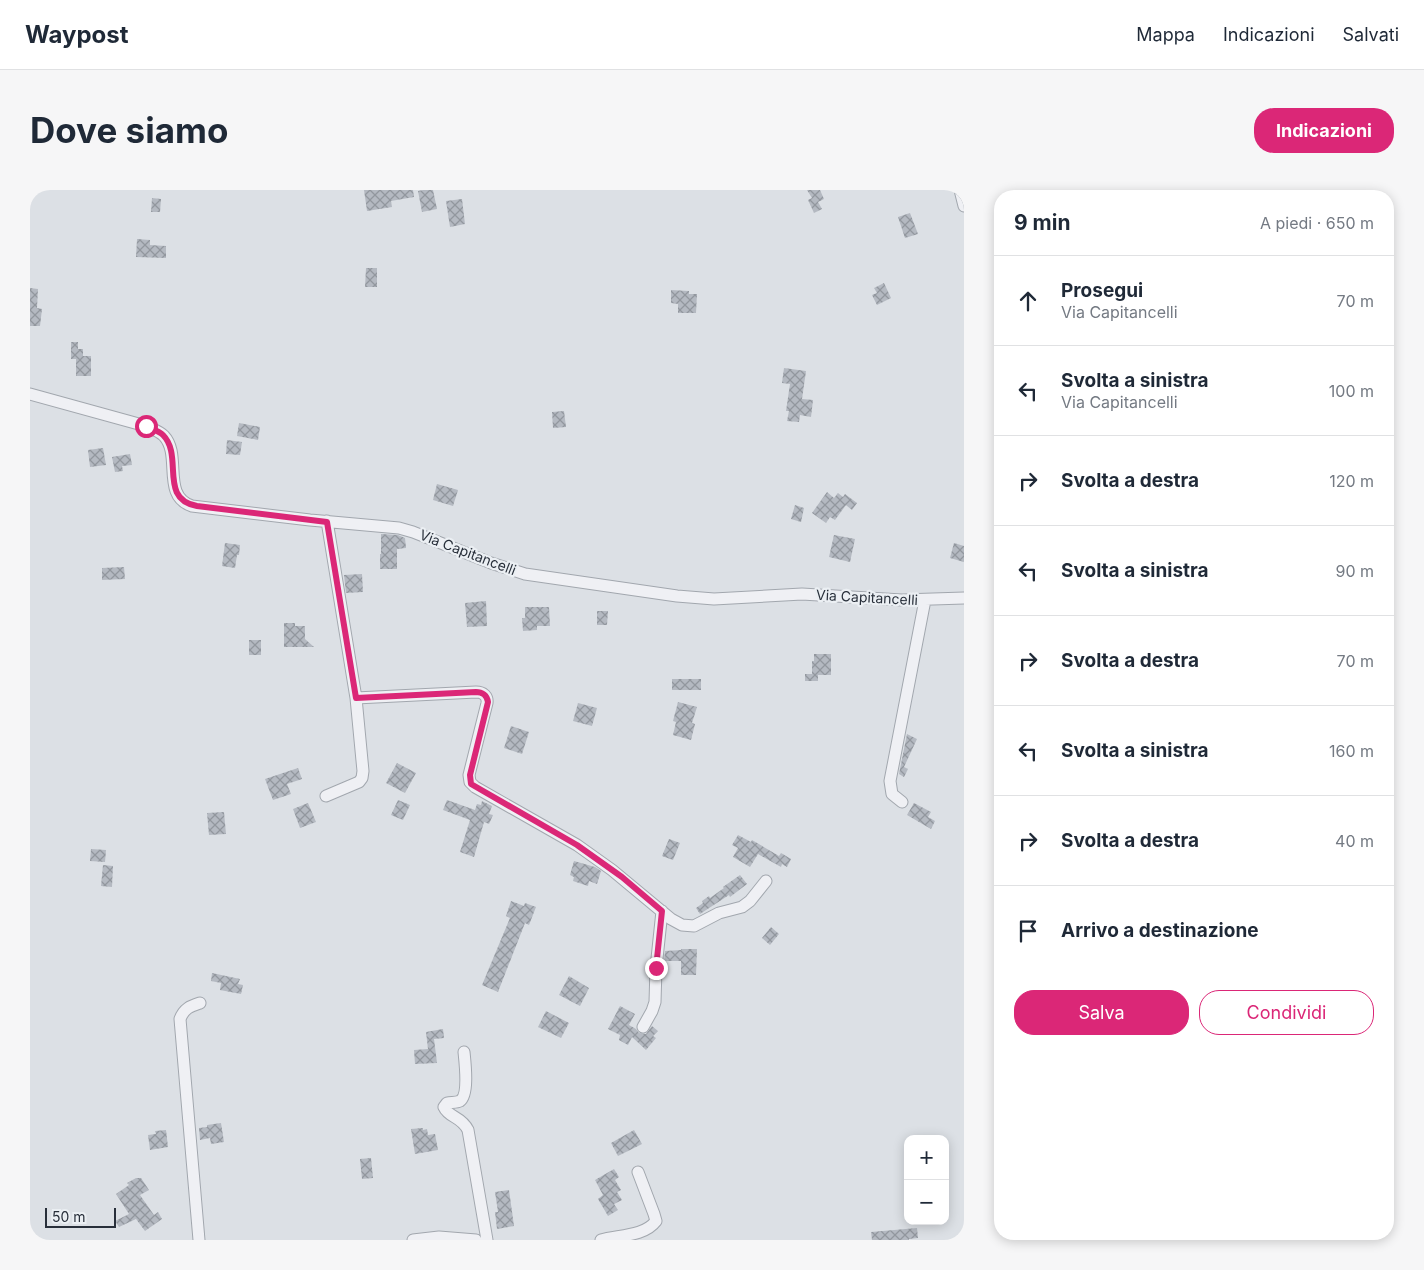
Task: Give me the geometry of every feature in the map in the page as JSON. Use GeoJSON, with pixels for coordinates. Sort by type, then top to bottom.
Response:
{"type":"FeatureCollection","features":[{"type":"Feature","properties":{"kind":"street"},"geometry":{"type":"LineString","coordinates":[[960,190],[964,206]]}},
{"type":"Feature","properties":{"kind":"street","name":"Via Capitancelli"},"geometry":{"type":"LineString","coordinates":[[30,394],[146,426],[160,433],[170,447],[176,492],[180,499],[189,504],[327,522],[403,529],[525,574],[677,596],[714,599],[802,594],[897,600],[964,598]]}},
{"type":"Feature","properties":{"kind":"street"},"geometry":{"type":"LineString","coordinates":[[326,796],[359,782],[363,771],[356,698],[327,522]]}},
{"type":"Feature","properties":{"kind":"street"},"geometry":{"type":"LineString","coordinates":[[902,802],[892,794],[890,781],[925,600]]}},
{"type":"Feature","properties":{"kind":"street"},"geometry":{"type":"LineString","coordinates":[[356,698],[483,693],[488,702],[470,775],[471,784],[577,845],[622,877],[671,919],[682,925],[694,926],[718,913],[744,906],[766,881]]}},
{"type":"Feature","properties":{"kind":"street"},"geometry":{"type":"LineString","coordinates":[[643,1027],[655,1002],[656,968],[662,911]]}},
{"type":"Feature","properties":{"kind":"street"},"geometry":{"type":"LineString","coordinates":[[199,1240],[180,1019],[186,1008],[200,1003]]}},
{"type":"Feature","properties":{"kind":"street"},"geometry":{"type":"LineString","coordinates":[[464,1052],[464,1094],[460,1100],[447,1103],[444,1107],[448,1113],[462,1122],[468,1130],[487,1240]]}},
{"type":"Feature","properties":{"kind":"street"},"geometry":{"type":"LineString","coordinates":[[601,1240],[633,1234],[650,1227],[656,1221],[638,1172]]}},
{"type":"Feature","properties":{"kind":"street"},"geometry":{"type":"LineString","coordinates":[[413,1240],[439,1237],[476,1240]]}},
{"type":"Feature","properties":{"kind":"building"},"geometry":{"type":"Polygon","coordinates":[[[364,190],[413,190],[414,197],[391,201],[392,207],[367,211],[364,190]]]}},
{"type":"Feature","properties":{"kind":"building"},"geometry":{"type":"Polygon","coordinates":[[[433,190],[437,209],[422,212],[418,191],[433,190]]]}},
{"type":"Feature","properties":{"kind":"building"},"geometry":{"type":"Polygon","coordinates":[[[807,190],[820,190],[824,199],[818,202],[822,209],[814,213],[808,200],[812,198],[807,190]]]}},
{"type":"Feature","properties":{"kind":"building"},"geometry":{"type":"Polygon","coordinates":[[[152,198],[161,199],[160,212],[151,212],[152,198]]]}},
{"type":"Feature","properties":{"kind":"building"},"geometry":{"type":"Polygon","coordinates":[[[462,199],[465,224],[450,227],[446,201],[462,199]]]}},
{"type":"Feature","properties":{"kind":"building"},"geometry":{"type":"Polygon","coordinates":[[[910,213],[918,234],[905,238],[898,217],[910,213]]]}},
{"type":"Feature","properties":{"kind":"building"},"geometry":{"type":"Polygon","coordinates":[[[137,239],[150,240],[150,245],[166,246],[166,258],[136,257],[137,239]]]}},
{"type":"Feature","properties":{"kind":"building"},"geometry":{"type":"Polygon","coordinates":[[[366,268],[377,268],[377,287],[365,287],[366,268]]]}},
{"type":"Feature","properties":{"kind":"building"},"geometry":{"type":"Polygon","coordinates":[[[884,283],[891,298],[877,305],[872,295],[877,293],[874,288],[884,283]]]}},
{"type":"Feature","properties":{"kind":"building"},"geometry":{"type":"Polygon","coordinates":[[[30,288],[38,289],[37,308],[42,309],[40,326],[30,326],[30,288]]]}},
{"type":"Feature","properties":{"kind":"building"},"geometry":{"type":"Polygon","coordinates":[[[671,290],[689,291],[689,294],[697,294],[696,313],[678,313],[678,304],[671,303],[671,290]]]}},
{"type":"Feature","properties":{"kind":"building"},"geometry":{"type":"Polygon","coordinates":[[[71,342],[78,342],[78,349],[83,349],[83,356],[91,356],[91,376],[76,376],[76,359],[71,359],[71,342]]]}},
{"type":"Feature","properties":{"kind":"building"},"geometry":{"type":"Polygon","coordinates":[[[784,368],[806,371],[802,399],[813,400],[811,417],[800,415],[799,422],[787,421],[789,411],[786,411],[790,384],[782,383],[784,368]]]}},
{"type":"Feature","properties":{"kind":"building"},"geometry":{"type":"Polygon","coordinates":[[[564,411],[566,427],[553,428],[552,412],[564,411]]]}},
{"type":"Feature","properties":{"kind":"building"},"geometry":{"type":"Polygon","coordinates":[[[239,423],[260,427],[258,440],[237,436],[239,423]]]}},
{"type":"Feature","properties":{"kind":"building"},"geometry":{"type":"Polygon","coordinates":[[[227,440],[242,442],[240,455],[226,454],[227,440]]]}},
{"type":"Feature","properties":{"kind":"building"},"geometry":{"type":"Polygon","coordinates":[[[103,448],[106,465],[90,467],[88,450],[103,448]]]}},
{"type":"Feature","properties":{"kind":"building"},"geometry":{"type":"Polygon","coordinates":[[[130,454],[132,465],[122,466],[123,471],[115,472],[112,457],[130,454]]]}},
{"type":"Feature","properties":{"kind":"building"},"geometry":{"type":"Polygon","coordinates":[[[437,484],[458,490],[453,506],[433,500],[437,484]]]}},
{"type":"Feature","properties":{"kind":"building"},"geometry":{"type":"Polygon","coordinates":[[[827,492],[834,498],[838,493],[843,497],[845,494],[857,503],[852,510],[846,505],[835,520],[830,517],[826,523],[812,513],[827,492]]]}},
{"type":"Feature","properties":{"kind":"building"},"geometry":{"type":"Polygon","coordinates":[[[795,505],[804,508],[801,522],[791,519],[795,505]]]}},
{"type":"Feature","properties":{"kind":"building"},"geometry":{"type":"Polygon","coordinates":[[[381,534],[398,535],[405,538],[406,548],[397,549],[397,569],[380,569],[381,534]]]}},
{"type":"Feature","properties":{"kind":"building"},"geometry":{"type":"Polygon","coordinates":[[[834,535],[855,539],[850,562],[829,557],[834,535]]]}},
{"type":"Feature","properties":{"kind":"building"},"geometry":{"type":"Polygon","coordinates":[[[225,543],[240,545],[235,568],[222,566],[225,543]]]}},
{"type":"Feature","properties":{"kind":"building"},"geometry":{"type":"Polygon","coordinates":[[[954,543],[964,546],[964,562],[950,558],[954,543]]]}},
{"type":"Feature","properties":{"kind":"building"},"geometry":{"type":"Polygon","coordinates":[[[124,567],[125,579],[102,580],[102,568],[124,567]]]}},
{"type":"Feature","properties":{"kind":"building"},"geometry":{"type":"Polygon","coordinates":[[[362,574],[363,592],[346,593],[344,575],[362,574]]]}},
{"type":"Feature","properties":{"kind":"building"},"geometry":{"type":"Polygon","coordinates":[[[486,601],[487,626],[467,627],[465,603],[486,601]]]}},
{"type":"Feature","properties":{"kind":"building"},"geometry":{"type":"Polygon","coordinates":[[[525,607],[549,607],[550,626],[537,626],[537,630],[523,631],[522,618],[525,618],[525,607]]]}},
{"type":"Feature","properties":{"kind":"building"},"geometry":{"type":"Polygon","coordinates":[[[597,611],[608,611],[607,625],[597,625],[597,611]]]}},
{"type":"Feature","properties":{"kind":"building"},"geometry":{"type":"Polygon","coordinates":[[[284,623],[295,623],[295,626],[305,626],[305,639],[314,647],[284,647],[284,623]]]}},
{"type":"Feature","properties":{"kind":"building"},"geometry":{"type":"Polygon","coordinates":[[[249,640],[261,640],[261,655],[249,655],[249,640]]]}},
{"type":"Feature","properties":{"kind":"building"},"geometry":{"type":"Polygon","coordinates":[[[814,654],[831,654],[831,675],[818,675],[818,681],[805,681],[805,674],[812,674],[814,654]]]}},
{"type":"Feature","properties":{"kind":"building"},"geometry":{"type":"Polygon","coordinates":[[[672,679],[701,679],[701,690],[672,690],[672,679]]]}},
{"type":"Feature","properties":{"kind":"building"},"geometry":{"type":"Polygon","coordinates":[[[678,702],[697,707],[692,723],[695,724],[691,740],[673,735],[676,722],[673,721],[678,702]]]}},
{"type":"Feature","properties":{"kind":"building"},"geometry":{"type":"Polygon","coordinates":[[[578,703],[597,708],[592,726],[573,721],[578,703]]]}},
{"type":"Feature","properties":{"kind":"building"},"geometry":{"type":"Polygon","coordinates":[[[511,726],[529,732],[522,754],[504,748],[511,726]]]}},
{"type":"Feature","properties":{"kind":"building"},"geometry":{"type":"Polygon","coordinates":[[[907,734],[917,739],[904,767],[908,769],[904,777],[899,774],[907,734]]]}},
{"type":"Feature","properties":{"kind":"building"},"geometry":{"type":"Polygon","coordinates":[[[397,763],[416,773],[405,793],[386,783],[397,763]]]}},
{"type":"Feature","properties":{"kind":"building"},"geometry":{"type":"Polygon","coordinates":[[[298,768],[302,779],[287,784],[291,794],[273,800],[265,779],[298,768]]]}},
{"type":"Feature","properties":{"kind":"building"},"geometry":{"type":"Polygon","coordinates":[[[398,800],[410,805],[403,820],[391,815],[398,800]]]}},
{"type":"Feature","properties":{"kind":"building"},"geometry":{"type":"Polygon","coordinates":[[[447,800],[475,810],[477,804],[481,805],[482,801],[492,806],[489,814],[493,815],[489,824],[484,822],[474,857],[460,852],[470,820],[443,810],[447,800]]]}},
{"type":"Feature","properties":{"kind":"building"},"geometry":{"type":"Polygon","coordinates":[[[308,803],[316,822],[300,828],[293,809],[308,803]]]}},
{"type":"Feature","properties":{"kind":"building"},"geometry":{"type":"Polygon","coordinates":[[[914,803],[931,812],[928,817],[935,821],[931,829],[907,815],[914,803]]]}},
{"type":"Feature","properties":{"kind":"building"},"geometry":{"type":"Polygon","coordinates":[[[224,812],[226,834],[209,835],[207,813],[224,812]]]}},
{"type":"Feature","properties":{"kind":"building"},"geometry":{"type":"Polygon","coordinates":[[[738,835],[751,842],[752,840],[779,856],[781,853],[791,859],[787,867],[782,864],[781,867],[758,854],[750,867],[733,857],[738,848],[732,845],[738,835]]]}},
{"type":"Feature","properties":{"kind":"building"},"geometry":{"type":"Polygon","coordinates":[[[669,839],[680,843],[673,860],[662,856],[669,839]]]}},
{"type":"Feature","properties":{"kind":"building"},"geometry":{"type":"Polygon","coordinates":[[[91,849],[106,850],[105,862],[90,861],[91,849]]]}},
{"type":"Feature","properties":{"kind":"building"},"geometry":{"type":"Polygon","coordinates":[[[574,861],[595,867],[601,871],[597,884],[589,881],[588,886],[573,881],[574,877],[570,875],[574,861]]]}},
{"type":"Feature","properties":{"kind":"building"},"geometry":{"type":"Polygon","coordinates":[[[103,865],[113,866],[112,887],[101,886],[103,865]]]}},
{"type":"Feature","properties":{"kind":"building"},"geometry":{"type":"Polygon","coordinates":[[[740,875],[747,884],[730,897],[729,895],[700,914],[696,908],[703,903],[702,901],[709,896],[710,898],[740,875]]]}},
{"type":"Feature","properties":{"kind":"building"},"geometry":{"type":"Polygon","coordinates":[[[511,901],[524,906],[525,903],[536,907],[529,925],[525,923],[498,992],[482,985],[510,918],[506,916],[511,901]]]}},
{"type":"Feature","properties":{"kind":"building"},"geometry":{"type":"Polygon","coordinates":[[[771,927],[779,934],[770,945],[762,938],[771,927]]]}},
{"type":"Feature","properties":{"kind":"building"},"geometry":{"type":"Polygon","coordinates":[[[697,949],[696,975],[681,975],[681,961],[664,961],[665,951],[697,949]]]}},
{"type":"Feature","properties":{"kind":"building"},"geometry":{"type":"Polygon","coordinates":[[[212,973],[240,979],[238,984],[243,985],[241,994],[220,990],[221,983],[211,981],[212,973]]]}},
{"type":"Feature","properties":{"kind":"building"},"geometry":{"type":"Polygon","coordinates":[[[569,976],[589,988],[580,1006],[559,995],[569,976]]]}},
{"type":"Feature","properties":{"kind":"building"},"geometry":{"type":"Polygon","coordinates":[[[620,1006],[635,1014],[629,1025],[639,1033],[646,1034],[652,1026],[658,1031],[653,1036],[656,1038],[646,1050],[632,1037],[628,1045],[619,1040],[620,1035],[608,1029],[620,1006]]]}},
{"type":"Feature","properties":{"kind":"building"},"geometry":{"type":"Polygon","coordinates":[[[546,1011],[569,1023],[561,1038],[538,1027],[546,1011]]]}},
{"type":"Feature","properties":{"kind":"building"},"geometry":{"type":"Polygon","coordinates":[[[443,1029],[444,1038],[434,1039],[437,1063],[415,1064],[414,1050],[428,1049],[426,1032],[443,1029]]]}},
{"type":"Feature","properties":{"kind":"building"},"geometry":{"type":"Polygon","coordinates":[[[221,1123],[224,1142],[211,1144],[210,1138],[200,1140],[199,1128],[221,1123]]]}},
{"type":"Feature","properties":{"kind":"building"},"geometry":{"type":"Polygon","coordinates":[[[423,1128],[423,1130],[427,1129],[428,1135],[435,1134],[438,1150],[415,1154],[411,1129],[423,1128]]]}},
{"type":"Feature","properties":{"kind":"building"},"geometry":{"type":"Polygon","coordinates":[[[166,1130],[168,1147],[150,1150],[148,1135],[156,1134],[155,1131],[166,1130]]]}},
{"type":"Feature","properties":{"kind":"building"},"geometry":{"type":"Polygon","coordinates":[[[634,1130],[642,1144],[618,1156],[611,1143],[634,1130]]]}},
{"type":"Feature","properties":{"kind":"building"},"geometry":{"type":"Polygon","coordinates":[[[371,1158],[373,1178],[362,1179],[360,1159],[371,1158]]]}},
{"type":"Feature","properties":{"kind":"building"},"geometry":{"type":"Polygon","coordinates":[[[614,1169],[619,1177],[615,1180],[621,1190],[617,1192],[622,1200],[614,1204],[618,1210],[608,1216],[598,1199],[603,1195],[595,1180],[614,1169]]]}},
{"type":"Feature","properties":{"kind":"building"},"geometry":{"type":"Polygon","coordinates":[[[136,1178],[141,1178],[149,1190],[140,1195],[154,1215],[158,1212],[162,1219],[145,1231],[136,1219],[119,1227],[115,1221],[129,1214],[116,1194],[129,1185],[127,1183],[136,1178]]]}},
{"type":"Feature","properties":{"kind":"building"},"geometry":{"type":"Polygon","coordinates":[[[509,1190],[514,1226],[497,1229],[495,1212],[498,1212],[495,1192],[509,1190]]]}},
{"type":"Feature","properties":{"kind":"building"},"geometry":{"type":"Polygon","coordinates":[[[917,1228],[918,1238],[909,1240],[872,1240],[871,1232],[917,1228]]]}},
{"type":"Feature","properties":{"kind":"route"},"geometry":{"type":"LineString","coordinates":[[146,426],[156,430],[167,441],[171,451],[174,486],[180,499],[186,503],[197,506],[327,522],[356,698],[483,693],[488,702],[470,775],[469,780],[471,784],[577,845],[622,877],[662,911],[656,968]]}}]}
